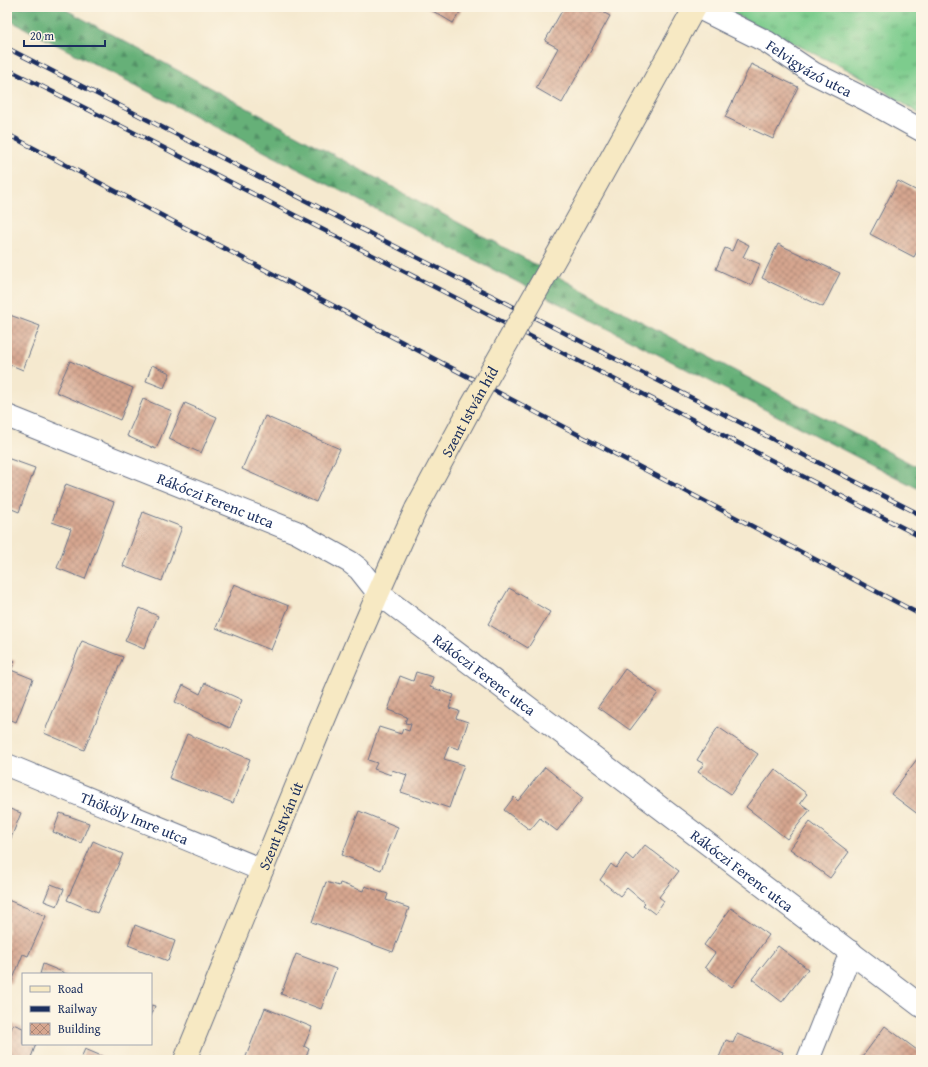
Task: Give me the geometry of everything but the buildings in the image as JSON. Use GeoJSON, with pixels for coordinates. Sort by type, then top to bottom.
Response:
{"type":"FeatureCollection","features":[{"type":"Feature","properties":{"kind":"street","name":"Felvigyázó utca"},"geometry":{"type":"LineString","coordinates":[[696,7],[767,42],[812,73],[921,130]]}},
{"type":"Feature","properties":{"kind":"street","name":"Szent István híd"},"geometry":{"type":"LineString","coordinates":[[378,593],[416,509],[471,407],[696,7]]}},
{"type":"Feature","properties":{"kind":"street","name":"Rákóczi Ferenc utca"},"geometry":{"type":"LineString","coordinates":[[7,416],[296,532],[350,562],[359,569],[378,593],[921,1006]]}},
{"type":"Feature","properties":{"kind":"street","name":"Szent István út"},"geometry":{"type":"LineString","coordinates":[[185,1060],[262,870],[378,593]]}},
{"type":"Feature","properties":{"kind":"street","name":"Thököly Imre utca"},"geometry":{"type":"LineString","coordinates":[[7,765],[262,870]]}},
{"type":"Feature","properties":{"kind":"street"},"geometry":{"type":"LineString","coordinates":[[808,1060],[851,952]]}},
{"type":"Feature","properties":{"kind":"green space"},"geometry":{"type":"Polygon","coordinates":[[[7,7],[61,7],[612,306],[921,469],[921,490],[7,19],[7,7]]]}},
{"type":"Feature","properties":{"kind":"green space"},"geometry":{"type":"Polygon","coordinates":[[[719,7],[921,7],[921,115],[863,77],[719,7]]]}},
{"type":"Feature","properties":{"kind":"railway"},"geometry":{"type":"LineString","coordinates":[[7,48],[921,515]]}},
{"type":"Feature","properties":{"kind":"railway"},"geometry":{"type":"LineString","coordinates":[[7,69],[127,129],[921,537]]}},
{"type":"Feature","properties":{"kind":"railway"},"geometry":{"type":"LineString","coordinates":[[7,134],[921,615]]}}]}
